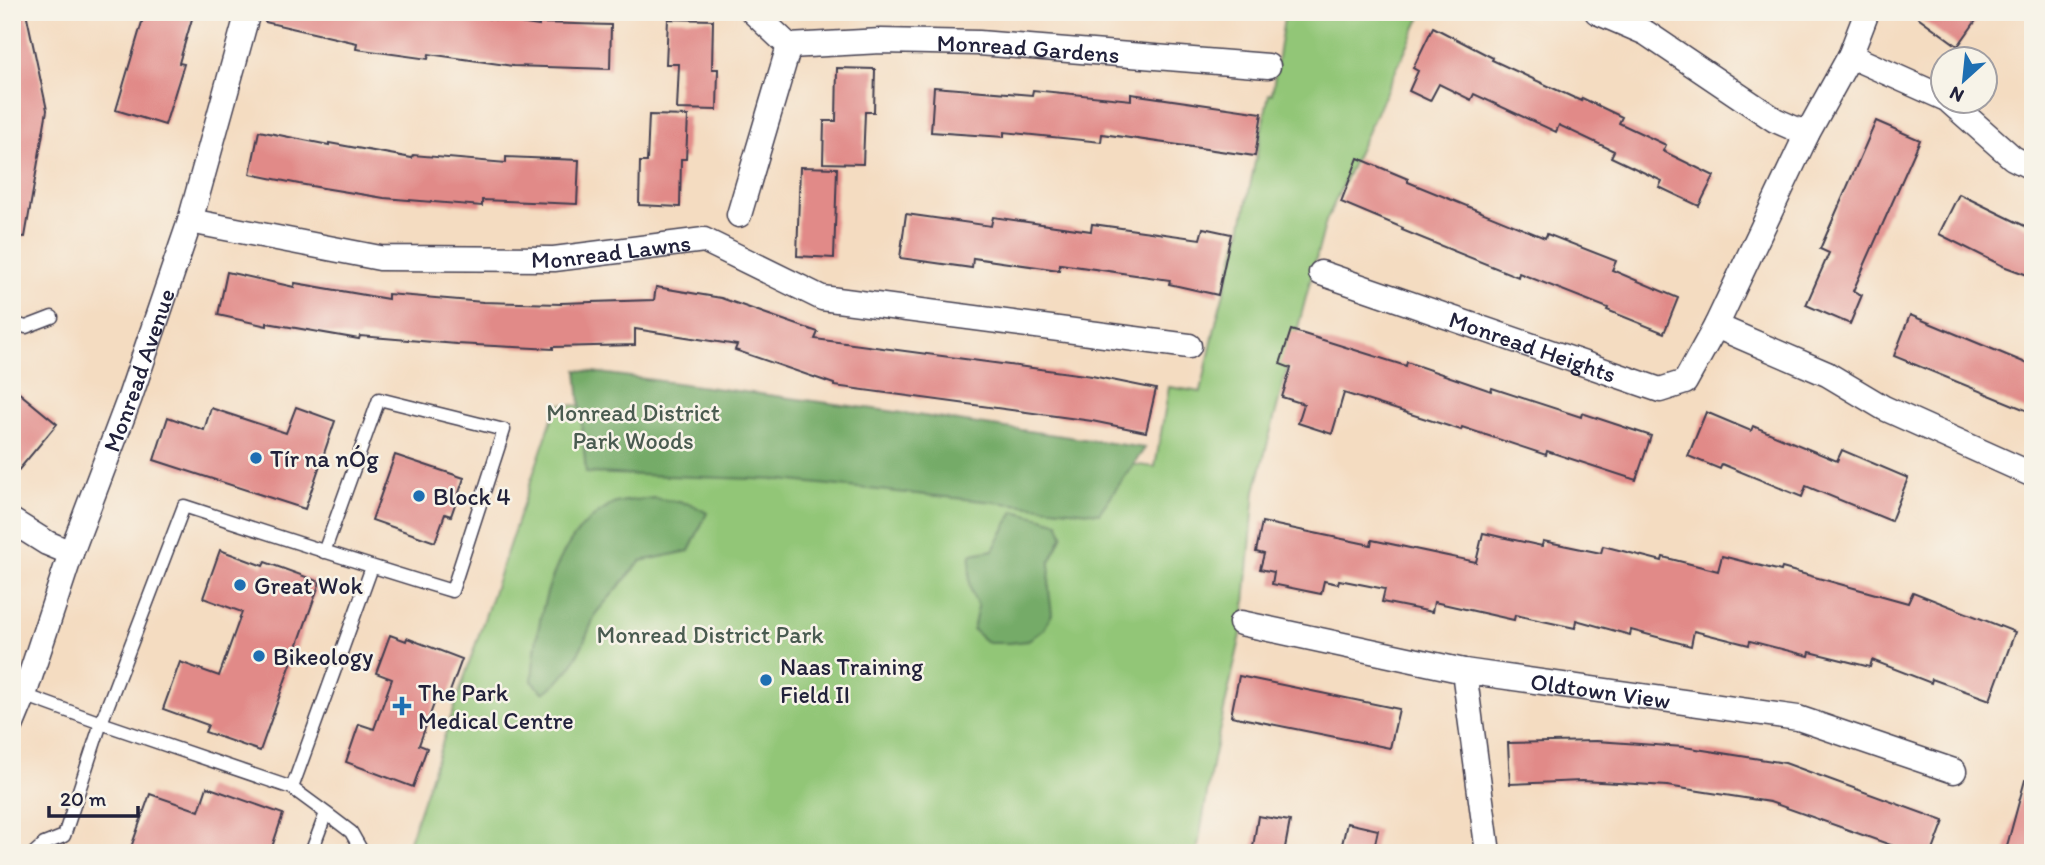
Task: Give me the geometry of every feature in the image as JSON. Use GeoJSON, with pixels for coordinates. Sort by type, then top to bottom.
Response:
{"type":"FeatureCollection","features":[{"type":"Feature","properties":{"kind":"street","name":"Monread Avenue"},"geometry":{"type":"LineString","coordinates":[[12,724],[71,553],[130,397],[190,221],[248,12]]}},
{"type":"Feature","properties":{"kind":"street"},"geometry":{"type":"LineString","coordinates":[[740,215],[789,46],[753,12]]}},
{"type":"Feature","properties":{"kind":"street"},"geometry":{"type":"LineString","coordinates":[[1597,12],[1646,33],[1775,120],[1807,134]]}},
{"type":"Feature","properties":{"kind":"street","name":"Monread Heights"},"geometry":{"type":"LineString","coordinates":[[1321,273],[1660,390],[1685,382],[1716,326],[1807,134],[1850,57],[1867,12]]}},
{"type":"Feature","properties":{"kind":"street","name":"Monread Gardens"},"geometry":{"type":"LineString","coordinates":[[789,46],[881,41],[979,43],[1268,66]]}},
{"type":"Feature","properties":{"kind":"street"},"geometry":{"type":"LineString","coordinates":[[1850,57],[1930,92]]}},
{"type":"Feature","properties":{"kind":"street"},"geometry":{"type":"LineString","coordinates":[[1966,116],[2013,158],[2033,168]]}},
{"type":"Feature","properties":{"kind":"street","name":"Monread Lawns"},"geometry":{"type":"LineString","coordinates":[[190,221],[380,258],[554,259],[704,240],[822,298],[1189,346]]}},
{"type":"Feature","properties":{"kind":"street"},"geometry":{"type":"LineString","coordinates":[[1716,326],[1827,374],[1884,408],[2033,475]]}},
{"type":"Feature","properties":{"kind":"street"},"geometry":{"type":"LineString","coordinates":[[12,521],[47,543],[71,553]]}},
{"type":"Feature","properties":{"kind":"street","name":"Oldtown View"},"geometry":{"type":"LineString","coordinates":[[1241,624],[1464,671],[1798,718],[1954,771]]}},
{"type":"Feature","properties":{"kind":"street"},"geometry":{"type":"LineString","coordinates":[[1464,671],[1489,853]]}},
{"type":"Feature","properties":{"kind":"lane"},"geometry":{"type":"LineString","coordinates":[[12,323],[26,327],[52,317]]}},
{"type":"Feature","properties":{"kind":"lane"},"geometry":{"type":"LineString","coordinates":[[34,853],[44,844],[64,836],[101,723],[184,506],[324,552],[452,591],[504,429],[379,399],[324,552]]}},
{"type":"Feature","properties":{"kind":"lane"},"geometry":{"type":"LineString","coordinates":[[292,788],[372,567]]}},
{"type":"Feature","properties":{"kind":"lane"},"geometry":{"type":"LineString","coordinates":[[24,695],[292,788],[351,832],[363,853]]}},
{"type":"Feature","properties":{"kind":"lane"},"geometry":{"type":"LineString","coordinates":[[311,853],[326,813]]}},
{"type":"Feature","properties":{"kind":"green space","name":"Monread District Park"},"geometry":{"type":"Polygon","coordinates":[[[1285,12],[1423,12],[1326,221],[1255,491],[1243,626],[1213,759],[1197,853],[405,853],[557,404],[752,419],[1155,467],[1169,387],[1201,392],[1217,318],[1241,230],[1269,94],[1272,94],[1285,12]]]}},
{"type":"Feature","properties":{"kind":"green space","name":"Monread District Park Woods"},"geometry":{"type":"Polygon","coordinates":[[[577,370],[1145,448],[1099,513],[781,480],[586,473],[577,370]]]}},
{"type":"Feature","properties":{"kind":"green space"},"geometry":{"type":"Polygon","coordinates":[[[654,498],[691,504],[707,513],[689,551],[641,561],[596,613],[572,666],[544,693],[532,681],[534,659],[542,611],[558,564],[584,525],[602,511],[625,501],[654,498]]]}},
{"type":"Feature","properties":{"kind":"green space"},"geometry":{"type":"Polygon","coordinates":[[[1014,511],[1058,522],[1063,535],[1050,562],[1052,614],[1044,629],[1027,641],[988,643],[973,630],[978,606],[970,587],[971,554],[993,550],[1014,511]]]}},
{"type":"Feature","properties":{"kind":"building"},"geometry":{"type":"Polygon","coordinates":[[[12,12],[26,12],[47,110],[25,237],[12,236],[12,12]]]}},
{"type":"Feature","properties":{"kind":"building"},"geometry":{"type":"Polygon","coordinates":[[[145,12],[194,12],[179,63],[184,64],[165,125],[116,110],[145,12]]]}},
{"type":"Feature","properties":{"kind":"building"},"geometry":{"type":"Polygon","coordinates":[[[266,12],[410,12],[453,18],[453,13],[539,26],[539,23],[611,25],[610,69],[513,66],[429,54],[428,59],[356,49],[357,43],[265,22],[266,12]]]}},
{"type":"Feature","properties":{"kind":"building"},"geometry":{"type":"Polygon","coordinates":[[[1911,12],[1982,12],[1958,46],[1911,12]]]}},
{"type":"Feature","properties":{"kind":"building"},"geometry":{"type":"Polygon","coordinates":[[[668,19],[713,20],[712,69],[718,69],[717,110],[677,109],[679,64],[666,64],[668,19]]]}},
{"type":"Feature","properties":{"kind":"building"},"geometry":{"type":"Polygon","coordinates":[[[1433,27],[1493,58],[1492,60],[1622,117],[1619,123],[1666,145],[1663,151],[1714,176],[1699,206],[1659,187],[1662,181],[1611,157],[1614,151],[1559,125],[1556,132],[1474,94],[1471,100],[1439,84],[1430,101],[1409,91],[1418,71],[1413,68],[1433,27]]]}},
{"type":"Feature","properties":{"kind":"building"},"geometry":{"type":"Polygon","coordinates":[[[837,68],[875,69],[874,112],[865,112],[863,164],[823,163],[824,121],[836,121],[837,68]]]}},
{"type":"Feature","properties":{"kind":"building"},"geometry":{"type":"Polygon","coordinates":[[[934,87],[1032,95],[1033,90],[1131,100],[1131,94],[1262,113],[1255,156],[1102,134],[1101,142],[1004,132],[1004,137],[931,132],[934,87]]]}},
{"type":"Feature","properties":{"kind":"building"},"geometry":{"type":"Polygon","coordinates":[[[649,115],[688,116],[686,159],[681,159],[680,207],[639,205],[640,162],[647,162],[649,115]]]}},
{"type":"Feature","properties":{"kind":"building"},"geometry":{"type":"Polygon","coordinates":[[[1876,121],[1920,140],[1853,291],[1862,295],[1850,324],[1806,305],[1829,253],[1820,249],[1876,121]]]}},
{"type":"Feature","properties":{"kind":"building"},"geometry":{"type":"Polygon","coordinates":[[[259,131],[412,158],[413,155],[506,163],[506,157],[579,160],[577,204],[482,200],[482,206],[384,198],[250,174],[259,131]]]}},
{"type":"Feature","properties":{"kind":"building"},"geometry":{"type":"Polygon","coordinates":[[[1358,158],[1408,179],[1408,182],[1545,238],[1547,234],[1616,261],[1612,270],[1678,298],[1664,333],[1519,273],[1518,277],[1402,230],[1403,228],[1341,202],[1358,158]]]}},
{"type":"Feature","properties":{"kind":"building"},"geometry":{"type":"Polygon","coordinates":[[[800,167],[837,168],[834,258],[797,256],[800,167]]]}},
{"type":"Feature","properties":{"kind":"building"},"geometry":{"type":"Polygon","coordinates":[[[1959,194],[2033,230],[2033,277],[2003,266],[1939,234],[1959,194]]]}},
{"type":"Feature","properties":{"kind":"building"},"geometry":{"type":"Polygon","coordinates":[[[906,214],[991,226],[993,217],[1091,231],[1092,224],[1200,239],[1203,228],[1231,234],[1218,295],[1169,284],[1170,280],[1060,264],[1059,270],[973,258],[972,268],[900,258],[906,214]]]}},
{"type":"Feature","properties":{"kind":"building"},"geometry":{"type":"Polygon","coordinates":[[[227,272],[294,287],[295,283],[388,299],[388,294],[483,302],[561,304],[654,300],[656,287],[721,298],[818,332],[815,339],[1092,376],[1156,389],[1146,432],[1092,421],[834,386],[735,350],[737,345],[635,329],[635,345],[553,349],[360,336],[359,339],[267,323],[267,326],[218,315],[227,272]]]}},
{"type":"Feature","properties":{"kind":"building"},"geometry":{"type":"Polygon","coordinates":[[[1910,315],[2033,366],[2033,413],[1894,356],[1910,315]]]}},
{"type":"Feature","properties":{"kind":"building"},"geometry":{"type":"Polygon","coordinates":[[[1291,330],[1406,366],[1407,362],[1491,391],[1492,388],[1581,417],[1582,413],[1651,436],[1636,480],[1547,451],[1546,455],[1462,427],[1461,430],[1344,393],[1332,434],[1298,423],[1304,404],[1282,397],[1291,368],[1280,364],[1291,330]]]}},
{"type":"Feature","properties":{"kind":"building"},"geometry":{"type":"Polygon","coordinates":[[[12,387],[57,424],[12,478],[12,387]]]}},
{"type":"Feature","properties":{"kind":"building","name":"Tír na nÓg"},"geometry":{"type":"Polygon","coordinates":[[[296,407],[335,421],[305,509],[154,460],[168,417],[204,430],[211,408],[286,433],[296,407]]]}},
{"type":"Feature","properties":{"kind":"building"},"geometry":{"type":"Polygon","coordinates":[[[1706,412],[1751,431],[1753,426],[1837,461],[1842,450],[1908,478],[1891,521],[1806,486],[1802,497],[1722,464],[1720,469],[1688,456],[1706,412]]]}},
{"type":"Feature","properties":{"kind":"building","name":"Block 4"},"geometry":{"type":"Polygon","coordinates":[[[395,455],[464,478],[451,516],[445,514],[435,542],[372,520],[395,455]]]}},
{"type":"Feature","properties":{"kind":"building"},"geometry":{"type":"Polygon","coordinates":[[[1262,522],[1371,545],[1372,540],[1476,562],[1483,533],[1542,546],[1543,541],[1601,553],[1603,546],[1662,561],[1663,557],[1718,571],[1722,556],[1781,571],[1782,568],[1908,603],[1913,592],[2015,632],[1990,700],[1932,679],[1931,683],[1872,660],[1870,667],[1810,652],[1809,656],[1750,641],[1749,645],[1694,631],[1691,646],[1631,630],[1630,635],[1576,620],[1575,628],[1515,615],[1514,620],[1434,602],[1432,612],[1382,602],[1385,589],[1339,580],[1338,584],[1324,581],[1321,594],[1272,584],[1274,572],[1260,569],[1264,554],[1256,552],[1262,522]]]}},
{"type":"Feature","properties":{"kind":"building"},"geometry":{"type":"Polygon","coordinates":[[[220,550],[263,566],[265,562],[320,582],[260,751],[205,732],[208,725],[163,709],[180,662],[219,676],[242,612],[203,598],[220,550]]]}},
{"type":"Feature","properties":{"kind":"building"},"geometry":{"type":"Polygon","coordinates":[[[390,635],[406,641],[407,638],[462,659],[448,697],[438,693],[419,745],[427,748],[413,787],[346,762],[359,724],[374,729],[392,679],[376,673],[390,635]]]}},
{"type":"Feature","properties":{"kind":"building"},"geometry":{"type":"Polygon","coordinates":[[[1239,676],[1399,709],[1390,748],[1231,716],[1239,676]]]}},
{"type":"Feature","properties":{"kind":"building"},"geometry":{"type":"Polygon","coordinates":[[[1596,741],[1684,747],[1785,763],[1944,821],[1932,853],[1913,853],[1770,802],[1667,786],[1582,781],[1510,784],[1508,743],[1596,741]]]}},
{"type":"Feature","properties":{"kind":"building"},"geometry":{"type":"Polygon","coordinates":[[[2025,780],[2033,781],[2033,853],[2005,853],[2025,780]]]}},
{"type":"Feature","properties":{"kind":"building"},"geometry":{"type":"Polygon","coordinates":[[[207,787],[283,814],[270,853],[129,853],[150,794],[199,811],[207,787]]]}},
{"type":"Feature","properties":{"kind":"building"},"geometry":{"type":"Polygon","coordinates":[[[1258,816],[1290,821],[1284,853],[1252,853],[1258,816]]]}},
{"type":"Feature","properties":{"kind":"building"},"geometry":{"type":"Polygon","coordinates":[[[1347,823],[1378,830],[1373,853],[1340,853],[1347,823]]]}},
{"type":"Feature","properties":{"kind":"place","name":"Tír na nÓg"},"geometry":{"type":"Point","coordinates":[256,458]}},
{"type":"Feature","properties":{"kind":"place","name":"Block 4"},"geometry":{"type":"Point","coordinates":[419,496]}},
{"type":"Feature","properties":{"kind":"place","name":"Great Wok"},"geometry":{"type":"Point","coordinates":[240,585]}},
{"type":"Feature","properties":{"kind":"place","name":"Bikeology"},"geometry":{"type":"Point","coordinates":[259,656]}},
{"type":"Feature","properties":{"kind":"place","name":"Naas Training Field II"},"geometry":{"type":"Point","coordinates":[766,680]}},
{"type":"Feature","properties":{"kind":"place","name":"The Park Medical Centre"},"geometry":{"type":"Point","coordinates":[402,706]}}]}
